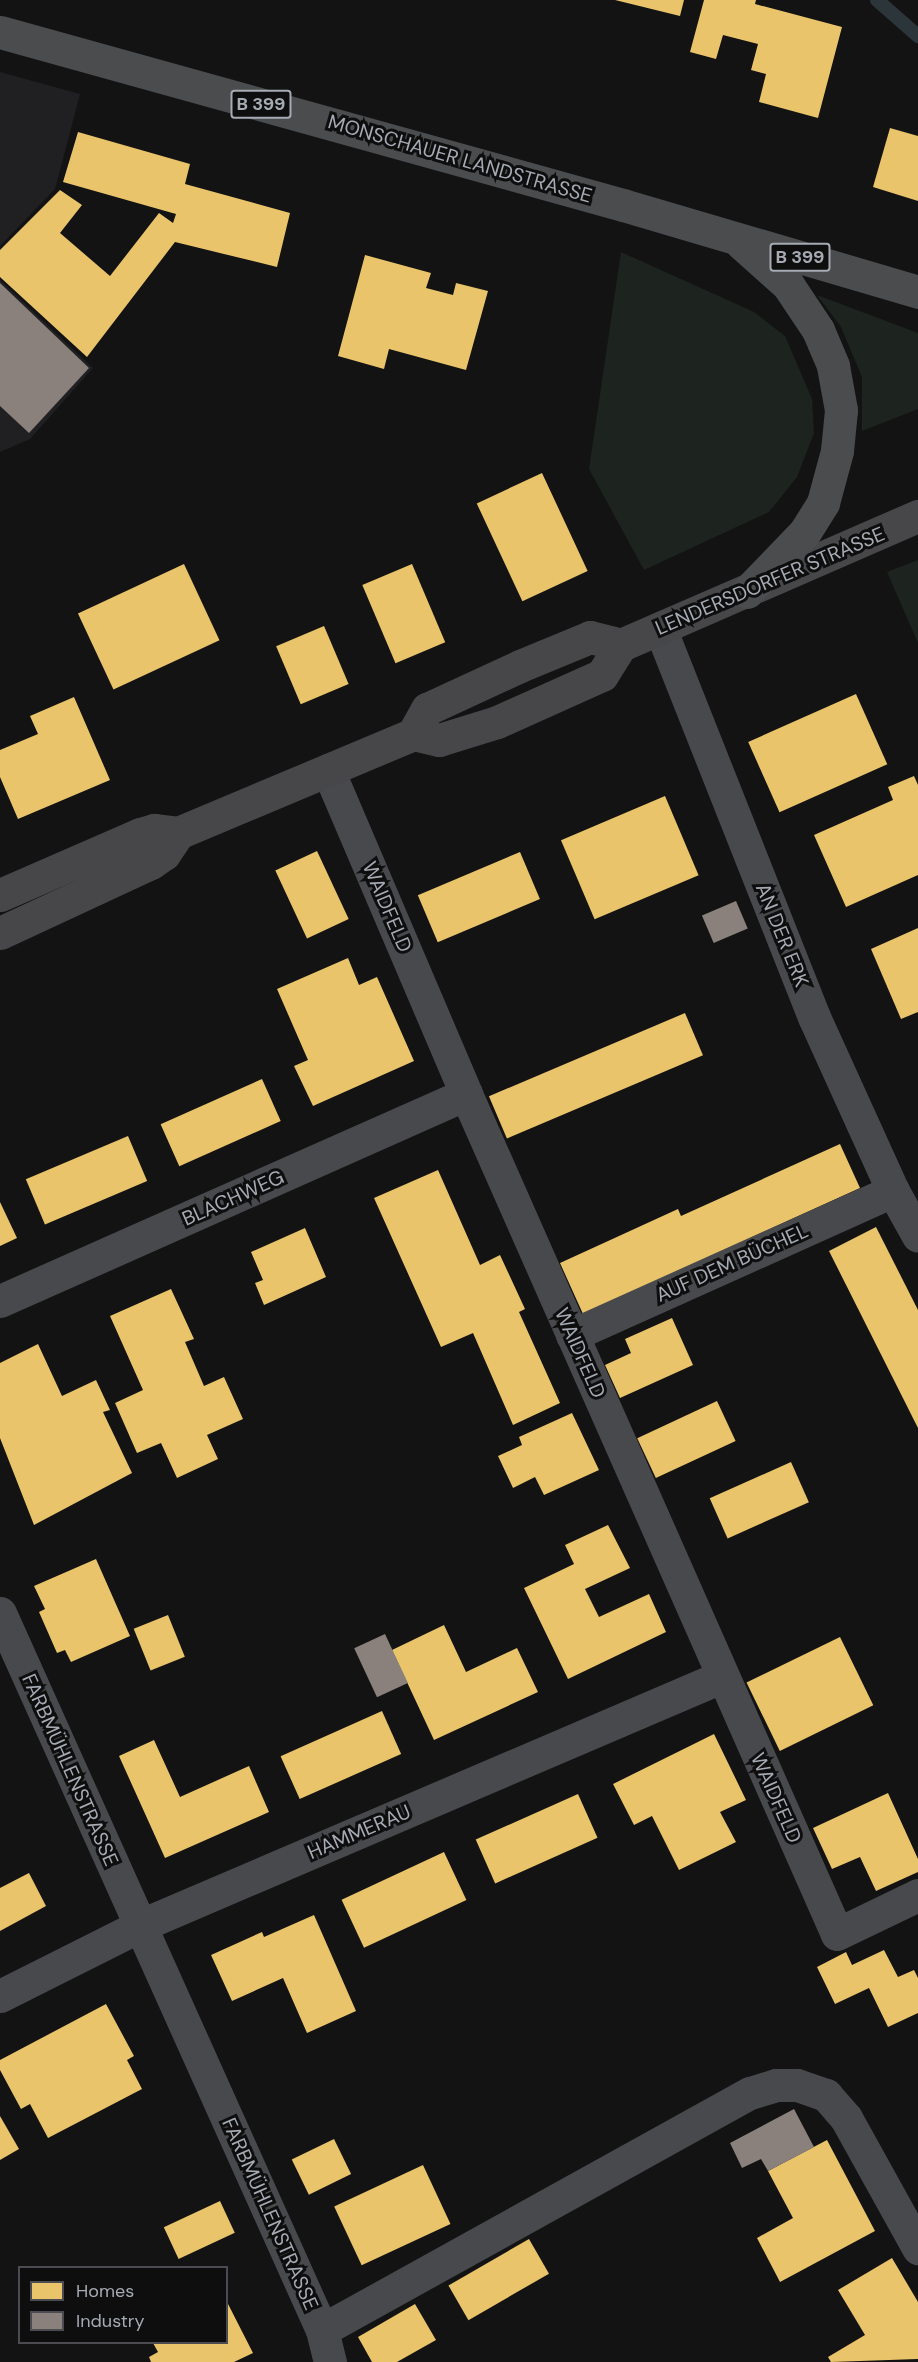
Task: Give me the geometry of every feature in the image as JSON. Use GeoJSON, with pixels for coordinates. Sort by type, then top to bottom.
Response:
{"type":"FeatureCollection","features":[{"type":"Feature","properties":{"kind":"main road","name":"MONSCHAUER LANDSTRASSE"},"geometry":{"type":"LineString","coordinates":[[0,32],[918,292]]}},
{"type":"Feature","properties":{"kind":"main road"},"geometry":{"type":"LineString","coordinates":[[739,240],[788,285],[818,330],[833,366],[841,410],[837,451],[823,502],[804,533],[747,592]]}},
{"type":"Feature","properties":{"kind":"street","name":"LENDERSDORFER STRASSE"},"geometry":{"type":"LineString","coordinates":[[0,895],[71,861],[147,832],[178,833],[413,734],[427,710],[520,666],[590,637],[621,645],[918,516]]}},
{"type":"Feature","properties":{"kind":"street","name":"AN DER ERK"},"geometry":{"type":"LineString","coordinates":[[660,628],[814,1017],[893,1191],[918,1236]]}},
{"type":"Feature","properties":{"kind":"street","name":"WAIDFELD"},"geometry":{"type":"LineString","coordinates":[[328,770],[466,1094],[721,1677],[837,1934],[918,1895]]}},
{"type":"Feature","properties":{"kind":"street"},"geometry":{"type":"LineString","coordinates":[[0,933],[151,863],[164,854],[178,833]]}},
{"type":"Feature","properties":{"kind":"street","name":"BLACHWEG"},"geometry":{"type":"LineString","coordinates":[[0,1301],[466,1094]]}},
{"type":"Feature","properties":{"kind":"street","name":"AUF DEM BÜCHEL"},"geometry":{"type":"LineString","coordinates":[[572,1335],[893,1191]]}},
{"type":"Feature","properties":{"kind":"street","name":"FARBMÜHLENSTRASSE"},"geometry":{"type":"LineString","coordinates":[[0,1613],[322,2330],[739,2099],[776,2085],[797,2085],[826,2095],[846,2118],[918,2248]]}},
{"type":"Feature","properties":{"kind":"street","name":"HAMMERAU"},"geometry":{"type":"LineString","coordinates":[[0,1996],[139,1926],[721,1677]]}},
{"type":"Feature","properties":{"kind":"street"},"geometry":{"type":"LineString","coordinates":[[322,2330],[330,2362]]}},
{"type":"Feature","properties":{"kind":"shaded area"},"geometry":{"type":"Polygon","coordinates":[[[0,72],[80,94],[55,189],[0,246],[0,72]]]}},
{"type":"Feature","properties":{"kind":"shaded area"},"geometry":{"type":"Polygon","coordinates":[[[621,252],[754,312],[785,336],[812,399],[814,433],[797,477],[769,512],[644,570],[589,469],[621,252]]]}},
{"type":"Feature","properties":{"kind":"shaded area"},"geometry":{"type":"Polygon","coordinates":[[[0,280],[93,368],[30,439],[0,452],[0,280]]]}},
{"type":"Feature","properties":{"kind":"shaded area"},"geometry":{"type":"Polygon","coordinates":[[[817,295],[918,333],[918,409],[862,431],[862,377],[841,327],[817,295]]]}},
{"type":"Feature","properties":{"kind":"shaded area"},"geometry":{"type":"Polygon","coordinates":[[[918,560],[918,643],[887,572],[918,560]]]}},
{"type":"Feature","properties":{"kind":"building: Homes"},"geometry":{"type":"Polygon","coordinates":[[[615,0],[684,0],[680,16],[615,0]]]}},
{"type":"Feature","properties":{"kind":"building: Homes"},"geometry":{"type":"Polygon","coordinates":[[[704,0],[756,0],[755,4],[842,27],[818,118],[759,102],[766,74],[751,70],[758,44],[723,35],[716,59],[690,52],[704,0]]]}},
{"type":"Feature","properties":{"kind":"building: Homes"},"geometry":{"type":"Polygon","coordinates":[[[890,128],[918,136],[918,201],[873,187],[890,128]]]}},
{"type":"Feature","properties":{"kind":"building: Homes"},"geometry":{"type":"Polygon","coordinates":[[[78,132],[190,164],[185,184],[290,213],[277,267],[175,242],[87,357],[0,277],[0,250],[60,190],[82,205],[60,233],[110,276],[159,213],[173,223],[176,214],[63,182],[78,132]]]}},
{"type":"Feature","properties":{"kind":"building: Homes"},"geometry":{"type":"Polygon","coordinates":[[[365,255],[431,273],[426,288],[453,295],[456,283],[488,291],[466,370],[389,349],[384,369],[338,356],[365,255]]]}},
{"type":"Feature","properties":{"kind":"building: Homes"},"geometry":{"type":"Polygon","coordinates":[[[542,473],[588,571],[522,601],[477,503],[542,473]]]}},
{"type":"Feature","properties":{"kind":"building: Homes"},"geometry":{"type":"Polygon","coordinates":[[[184,564],[219,640],[113,690],[78,613],[184,564]]]}},
{"type":"Feature","properties":{"kind":"building: Homes"},"geometry":{"type":"Polygon","coordinates":[[[412,564],[445,642],[396,663],[362,585],[412,564]]]}},
{"type":"Feature","properties":{"kind":"building: Homes"},"geometry":{"type":"Polygon","coordinates":[[[324,626],[349,684],[301,704],[276,646],[324,626]]]}},
{"type":"Feature","properties":{"kind":"building: Homes"},"geometry":{"type":"Polygon","coordinates":[[[856,694],[887,764],[780,812],[748,742],[856,694]]]}},
{"type":"Feature","properties":{"kind":"building: Homes"},"geometry":{"type":"Polygon","coordinates":[[[74,697],[110,780],[18,819],[0,777],[0,750],[38,734],[30,716],[74,697]]]}},
{"type":"Feature","properties":{"kind":"building: Homes"},"geometry":{"type":"Polygon","coordinates":[[[914,776],[918,785],[918,875],[846,907],[814,835],[893,800],[888,787],[914,776]]]}},
{"type":"Feature","properties":{"kind":"building: Homes"},"geometry":{"type":"Polygon","coordinates":[[[665,796],[699,875],[595,919],[561,840],[665,796]]]}},
{"type":"Feature","properties":{"kind":"building: Homes"},"geometry":{"type":"Polygon","coordinates":[[[317,851],[349,919],[307,938],[275,870],[317,851]]]}},
{"type":"Feature","properties":{"kind":"building: Homes"},"geometry":{"type":"Polygon","coordinates":[[[520,852],[540,899],[438,942],[418,895],[520,852]]]}},
{"type":"Feature","properties":{"kind":"building: Homes"},"geometry":{"type":"Polygon","coordinates":[[[918,928],[918,1012],[901,1019],[871,949],[918,928]]]}},
{"type":"Feature","properties":{"kind":"building: Homes"},"geometry":{"type":"Polygon","coordinates":[[[348,958],[359,985],[377,977],[414,1061],[313,1106],[294,1066],[308,1060],[277,989],[348,958]]]}},
{"type":"Feature","properties":{"kind":"building: Homes"},"geometry":{"type":"Polygon","coordinates":[[[685,1013],[703,1055],[507,1139],[489,1096],[685,1013]]]}},
{"type":"Feature","properties":{"kind":"building: Homes"},"geometry":{"type":"Polygon","coordinates":[[[262,1079],[281,1121],[179,1166],[161,1124],[262,1079]]]}},
{"type":"Feature","properties":{"kind":"building: Homes"},"geometry":{"type":"Polygon","coordinates":[[[128,1136],[147,1181],[45,1224],[26,1179],[128,1136]]]}},
{"type":"Feature","properties":{"kind":"building: Homes"},"geometry":{"type":"Polygon","coordinates":[[[840,1144],[860,1188],[583,1314],[560,1263],[678,1209],[681,1216],[840,1144]]]}},
{"type":"Feature","properties":{"kind":"building: Homes"},"geometry":{"type":"Polygon","coordinates":[[[438,1170],[480,1265],[500,1255],[525,1309],[519,1312],[560,1403],[513,1425],[473,1333],[441,1347],[374,1198],[438,1170]]]}},
{"type":"Feature","properties":{"kind":"building: Homes"},"geometry":{"type":"Polygon","coordinates":[[[0,1202],[17,1238],[0,1246],[0,1202]]]}},
{"type":"Feature","properties":{"kind":"building: Homes"},"geometry":{"type":"Polygon","coordinates":[[[876,1227],[918,1310],[918,1428],[829,1251],[876,1227]]]}},
{"type":"Feature","properties":{"kind":"building: Homes"},"geometry":{"type":"Polygon","coordinates":[[[305,1228],[326,1277],[264,1305],[255,1283],[263,1280],[251,1252],[305,1228]]]}},
{"type":"Feature","properties":{"kind":"building: Homes"},"geometry":{"type":"Polygon","coordinates":[[[171,1289],[194,1339],[185,1342],[204,1386],[224,1377],[243,1419],[207,1435],[218,1459],[177,1478],[161,1443],[137,1453],[115,1403],[143,1390],[110,1316],[171,1289]]]}},
{"type":"Feature","properties":{"kind":"building: Homes"},"geometry":{"type":"Polygon","coordinates":[[[672,1318],[693,1365],[620,1398],[605,1365],[631,1353],[625,1339],[672,1318]]]}},
{"type":"Feature","properties":{"kind":"building: Homes"},"geometry":{"type":"Polygon","coordinates":[[[38,1344],[62,1396],[96,1380],[110,1410],[103,1412],[132,1473],[34,1525],[0,1438],[0,1363],[38,1344]]]}},
{"type":"Feature","properties":{"kind":"building: Homes"},"geometry":{"type":"Polygon","coordinates":[[[717,1401],[736,1441],[656,1478],[637,1438],[717,1401]]]}},
{"type":"Feature","properties":{"kind":"building: Homes"},"geometry":{"type":"Polygon","coordinates":[[[572,1413],[599,1470],[544,1495],[535,1477],[513,1488],[498,1456],[522,1445],[519,1437],[572,1413]]]}},
{"type":"Feature","properties":{"kind":"building: Homes"},"geometry":{"type":"Polygon","coordinates":[[[791,1462],[809,1502],[728,1538],[710,1498],[791,1462]]]}},
{"type":"Feature","properties":{"kind":"building: Homes"},"geometry":{"type":"Polygon","coordinates":[[[608,1525],[630,1568],[585,1589],[599,1617],[649,1594],[666,1632],[568,1679],[524,1588],[574,1564],[565,1545],[608,1525]]]}},
{"type":"Feature","properties":{"kind":"building: Homes"},"geometry":{"type":"Polygon","coordinates":[[[96,1559],[130,1636],[71,1662],[65,1650],[57,1653],[39,1612],[45,1609],[34,1586],[96,1559]]]}},
{"type":"Feature","properties":{"kind":"building: Homes"},"geometry":{"type":"Polygon","coordinates":[[[168,1615],[185,1657],[151,1671],[134,1629],[168,1615]]]}},
{"type":"Feature","properties":{"kind":"building: Homes"},"geometry":{"type":"Polygon","coordinates":[[[444,1625],[466,1672],[517,1648],[538,1692],[434,1740],[392,1650],[444,1625]]]}},
{"type":"Feature","properties":{"kind":"building: Homes"},"geometry":{"type":"Polygon","coordinates":[[[840,1637],[873,1705],[780,1751],[747,1683],[840,1637]]]}},
{"type":"Feature","properties":{"kind":"building: Homes"},"geometry":{"type":"Polygon","coordinates":[[[382,1711],[401,1754],[300,1799],[281,1756],[382,1711]]]}},
{"type":"Feature","properties":{"kind":"building: Homes"},"geometry":{"type":"Polygon","coordinates":[[[714,1734],[746,1800],[720,1812],[736,1842],[679,1870],[652,1816],[634,1825],[613,1784],[714,1734]]]}},
{"type":"Feature","properties":{"kind":"building: Homes"},"geometry":{"type":"Polygon","coordinates":[[[154,1740],[180,1797],[249,1766],[269,1812],[165,1858],[119,1756],[154,1740]]]}},
{"type":"Feature","properties":{"kind":"building: Homes"},"geometry":{"type":"Polygon","coordinates":[[[888,1793],[918,1859],[918,1872],[876,1891],[860,1857],[832,1869],[813,1828],[888,1793]]]}},
{"type":"Feature","properties":{"kind":"building: Homes"},"geometry":{"type":"Polygon","coordinates":[[[578,1794],[598,1838],[495,1883],[476,1840],[578,1794]]]}},
{"type":"Feature","properties":{"kind":"building: Homes"},"geometry":{"type":"Polygon","coordinates":[[[444,1852],[466,1900],[364,1948],[342,1900],[444,1852]]]}},
{"type":"Feature","properties":{"kind":"building: Homes"},"geometry":{"type":"Polygon","coordinates":[[[29,1873],[46,1906],[0,1931],[0,1888],[29,1873]]]}},
{"type":"Feature","properties":{"kind":"building: Homes"},"geometry":{"type":"Polygon","coordinates":[[[314,1915],[356,2011],[307,2033],[283,1978],[232,2001],[211,1955],[262,1932],[264,1937],[314,1915]]]}},
{"type":"Feature","properties":{"kind":"building: Homes"},"geometry":{"type":"Polygon","coordinates":[[[884,1950],[898,1977],[914,1970],[918,1978],[918,2013],[888,2027],[869,1988],[835,2004],[817,1967],[846,1952],[852,1965],[884,1950]]]}},
{"type":"Feature","properties":{"kind":"building: Homes"},"geometry":{"type":"Polygon","coordinates":[[[106,2004],[134,2056],[127,2060],[142,2089],[48,2138],[30,2104],[21,2109],[0,2070],[0,2060],[106,2004]]]}},
{"type":"Feature","properties":{"kind":"building: Homes"},"geometry":{"type":"Polygon","coordinates":[[[0,2116],[19,2149],[0,2160],[0,2116]]]}},
{"type":"Feature","properties":{"kind":"building: Homes"},"geometry":{"type":"Polygon","coordinates":[[[334,2139],[351,2174],[309,2195],[292,2160],[334,2139]]]}},
{"type":"Feature","properties":{"kind":"building: Homes"},"geometry":{"type":"Polygon","coordinates":[[[827,2140],[875,2231],[780,2282],[757,2238],[793,2218],[768,2171],[827,2140]]]}},
{"type":"Feature","properties":{"kind":"building: Homes"},"geometry":{"type":"Polygon","coordinates":[[[423,2165],[450,2224],[362,2265],[334,2206],[423,2165]]]}},
{"type":"Feature","properties":{"kind":"building: Homes"},"geometry":{"type":"Polygon","coordinates":[[[220,2201],[235,2233],[179,2259],[164,2227],[220,2201]]]}},
{"type":"Feature","properties":{"kind":"building: Homes"},"geometry":{"type":"Polygon","coordinates":[[[529,2239],[549,2274],[468,2320],[448,2286],[529,2239]]]}},
{"type":"Feature","properties":{"kind":"building: Homes"},"geometry":{"type":"Polygon","coordinates":[[[892,2258],[918,2302],[918,2359],[831,2362],[828,2357],[865,2335],[838,2290],[892,2258]]]}},
{"type":"Feature","properties":{"kind":"building: Homes"},"geometry":{"type":"Polygon","coordinates":[[[228,2304],[253,2353],[234,2362],[151,2362],[149,2357],[158,2352],[154,2344],[228,2344],[228,2304]]]}},
{"type":"Feature","properties":{"kind":"building: Homes"},"geometry":{"type":"Polygon","coordinates":[[[415,2304],[436,2340],[397,2362],[372,2362],[358,2337],[415,2304]]]}},
{"type":"Feature","properties":{"kind":"building: Industry"},"geometry":{"type":"Polygon","coordinates":[[[0,283],[89,368],[29,433],[0,406],[0,283]]]}},
{"type":"Feature","properties":{"kind":"building: Industry"},"geometry":{"type":"Polygon","coordinates":[[[736,901],[748,929],[714,943],[702,915],[736,901]]]}},
{"type":"Feature","properties":{"kind":"building: Industry"},"geometry":{"type":"Polygon","coordinates":[[[385,1634],[408,1683],[377,1697],[354,1648],[385,1634]]]}},
{"type":"Feature","properties":{"kind":"building: Industry"},"geometry":{"type":"Polygon","coordinates":[[[794,2109],[814,2147],[768,2171],[761,2159],[742,2168],[730,2143],[794,2109]]]}},
{"type":"Feature","properties":{"kind":"waterway"},"geometry":{"type":"LineString","coordinates":[[877,0],[918,36]]}}]}
